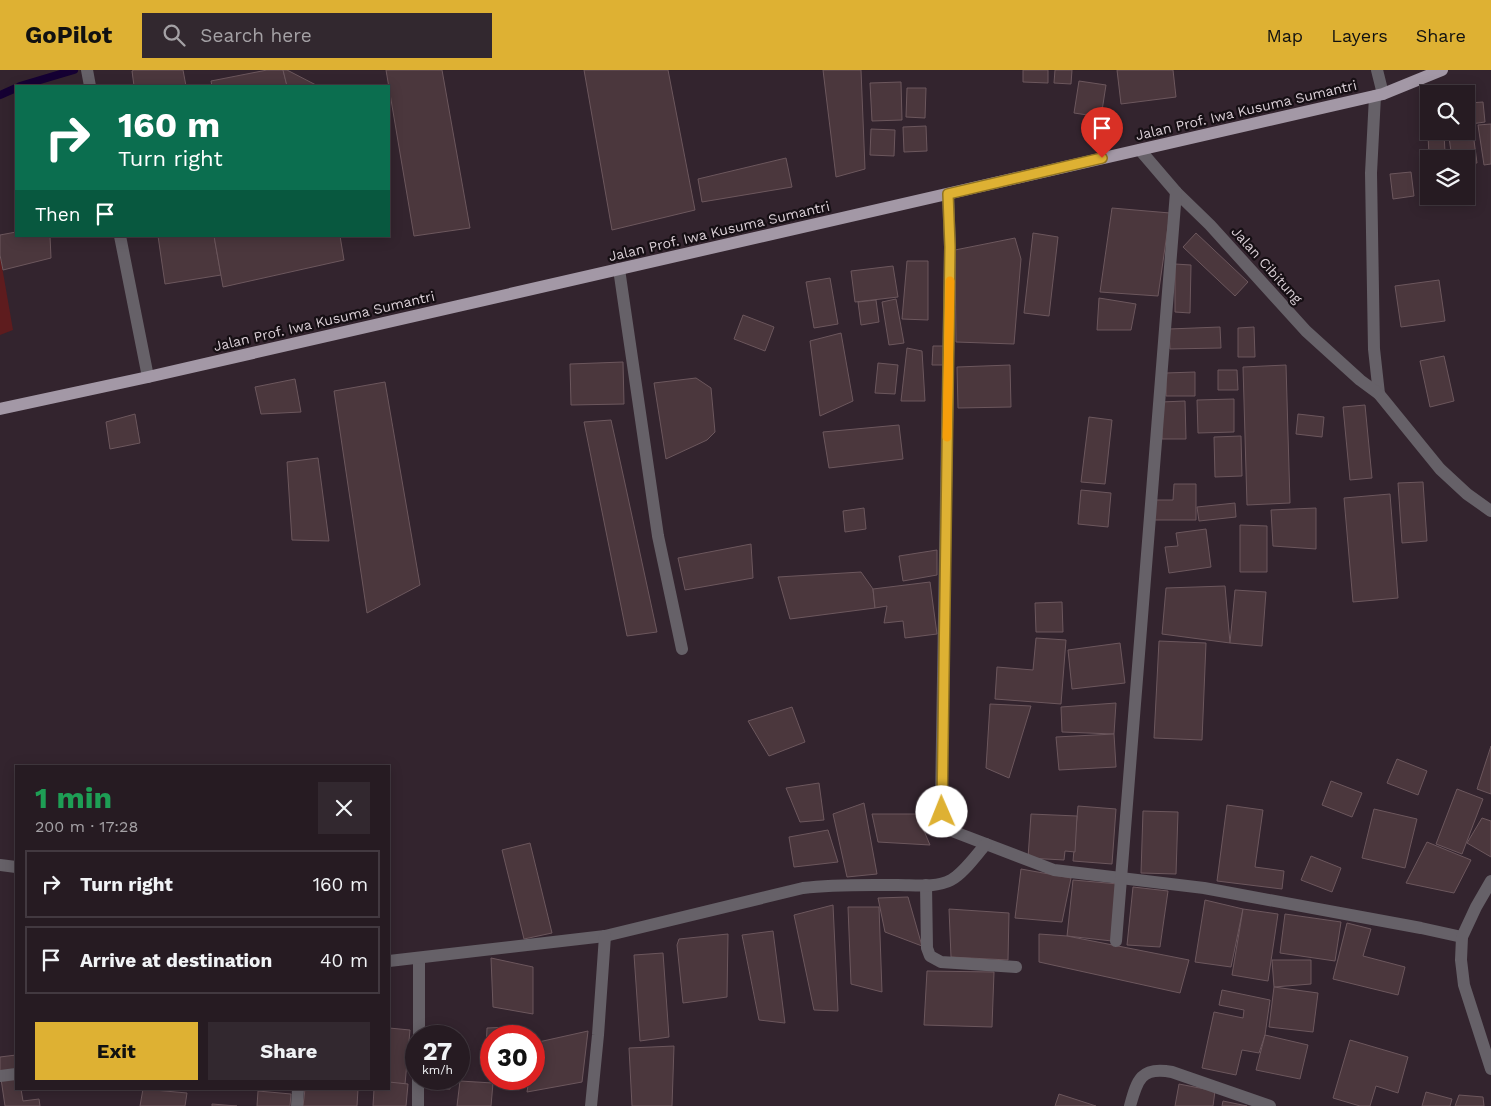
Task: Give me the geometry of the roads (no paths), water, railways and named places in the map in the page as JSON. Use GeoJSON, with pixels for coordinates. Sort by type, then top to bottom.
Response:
{"type":"FeatureCollection","features":[{"type":"Feature","properties":{"kind":"main road","name":"Jalan Prof. Iwa Kusuma Sumantri"},"geometry":{"type":"LineString","coordinates":[[0,409],[148,377],[1379,95],[1442,70]]}},
{"type":"Feature","properties":{"kind":"street"},"geometry":{"type":"LineString","coordinates":[[87,70],[90,85]]}},
{"type":"Feature","properties":{"kind":"street"},"geometry":{"type":"LineString","coordinates":[[1377,70],[1379,95],[1371,174],[1374,349],[1379,394]]}},
{"type":"Feature","properties":{"kind":"street","name":"Jalan Cibitung"},"geometry":{"type":"LineString","coordinates":[[1140,150],[1176,192],[1210,225],[1306,331],[1360,380],[1379,394],[1440,470],[1467,494],[1491,511]]}},
{"type":"Feature","properties":{"kind":"street"},"geometry":{"type":"LineString","coordinates":[[1116,941],[1176,192]]}},
{"type":"Feature","properties":{"kind":"street"},"geometry":{"type":"LineString","coordinates":[[948,194],[950,247],[942,812],[946,827],[1054,870],[1204,888],[1462,937]]}},
{"type":"Feature","properties":{"kind":"street"},"geometry":{"type":"LineString","coordinates":[[120,237],[148,377]]}},
{"type":"Feature","properties":{"kind":"street"},"geometry":{"type":"LineString","coordinates":[[619,269],[658,536],[682,649]]}},
{"type":"Feature","properties":{"kind":"street"},"geometry":{"type":"LineString","coordinates":[[390,962],[605,936],[803,888],[926,885],[945,882],[953,879],[986,844]]}},
{"type":"Feature","properties":{"kind":"street"},"geometry":{"type":"LineString","coordinates":[[0,865],[15,867]]}},
{"type":"Feature","properties":{"kind":"street"},"geometry":{"type":"LineString","coordinates":[[1491,881],[1462,937],[1461,960],[1464,985],[1491,1069]]}},
{"type":"Feature","properties":{"kind":"street"},"geometry":{"type":"LineString","coordinates":[[926,885],[926,948],[930,956],[941,962],[1016,967]]}},
{"type":"Feature","properties":{"kind":"street"},"geometry":{"type":"LineString","coordinates":[[591,1106],[605,936]]}},
{"type":"Feature","properties":{"kind":"street"},"geometry":{"type":"LineString","coordinates":[[418,958],[419,1025]]}},
{"type":"Feature","properties":{"kind":"street"},"geometry":{"type":"LineString","coordinates":[[1130,1106],[1138,1080],[1148,1071],[1155,1070],[1172,1072],[1270,1106]]}},
{"type":"Feature","properties":{"kind":"street"},"geometry":{"type":"LineString","coordinates":[[0,1076],[15,1074]]}},
{"type":"Feature","properties":{"kind":"street"},"geometry":{"type":"LineString","coordinates":[[297,1106],[298,1090]]}},
{"type":"Feature","properties":{"kind":"street"},"geometry":{"type":"LineString","coordinates":[[418,1090],[418,1106]]}},
{"type":"Feature","properties":{"kind":"waterway"},"geometry":{"type":"LineString","coordinates":[[23,85],[74,70]]}},
{"type":"Feature","properties":{"kind":"waterway"},"geometry":{"type":"LineString","coordinates":[[0,95],[15,88]]}}]}
